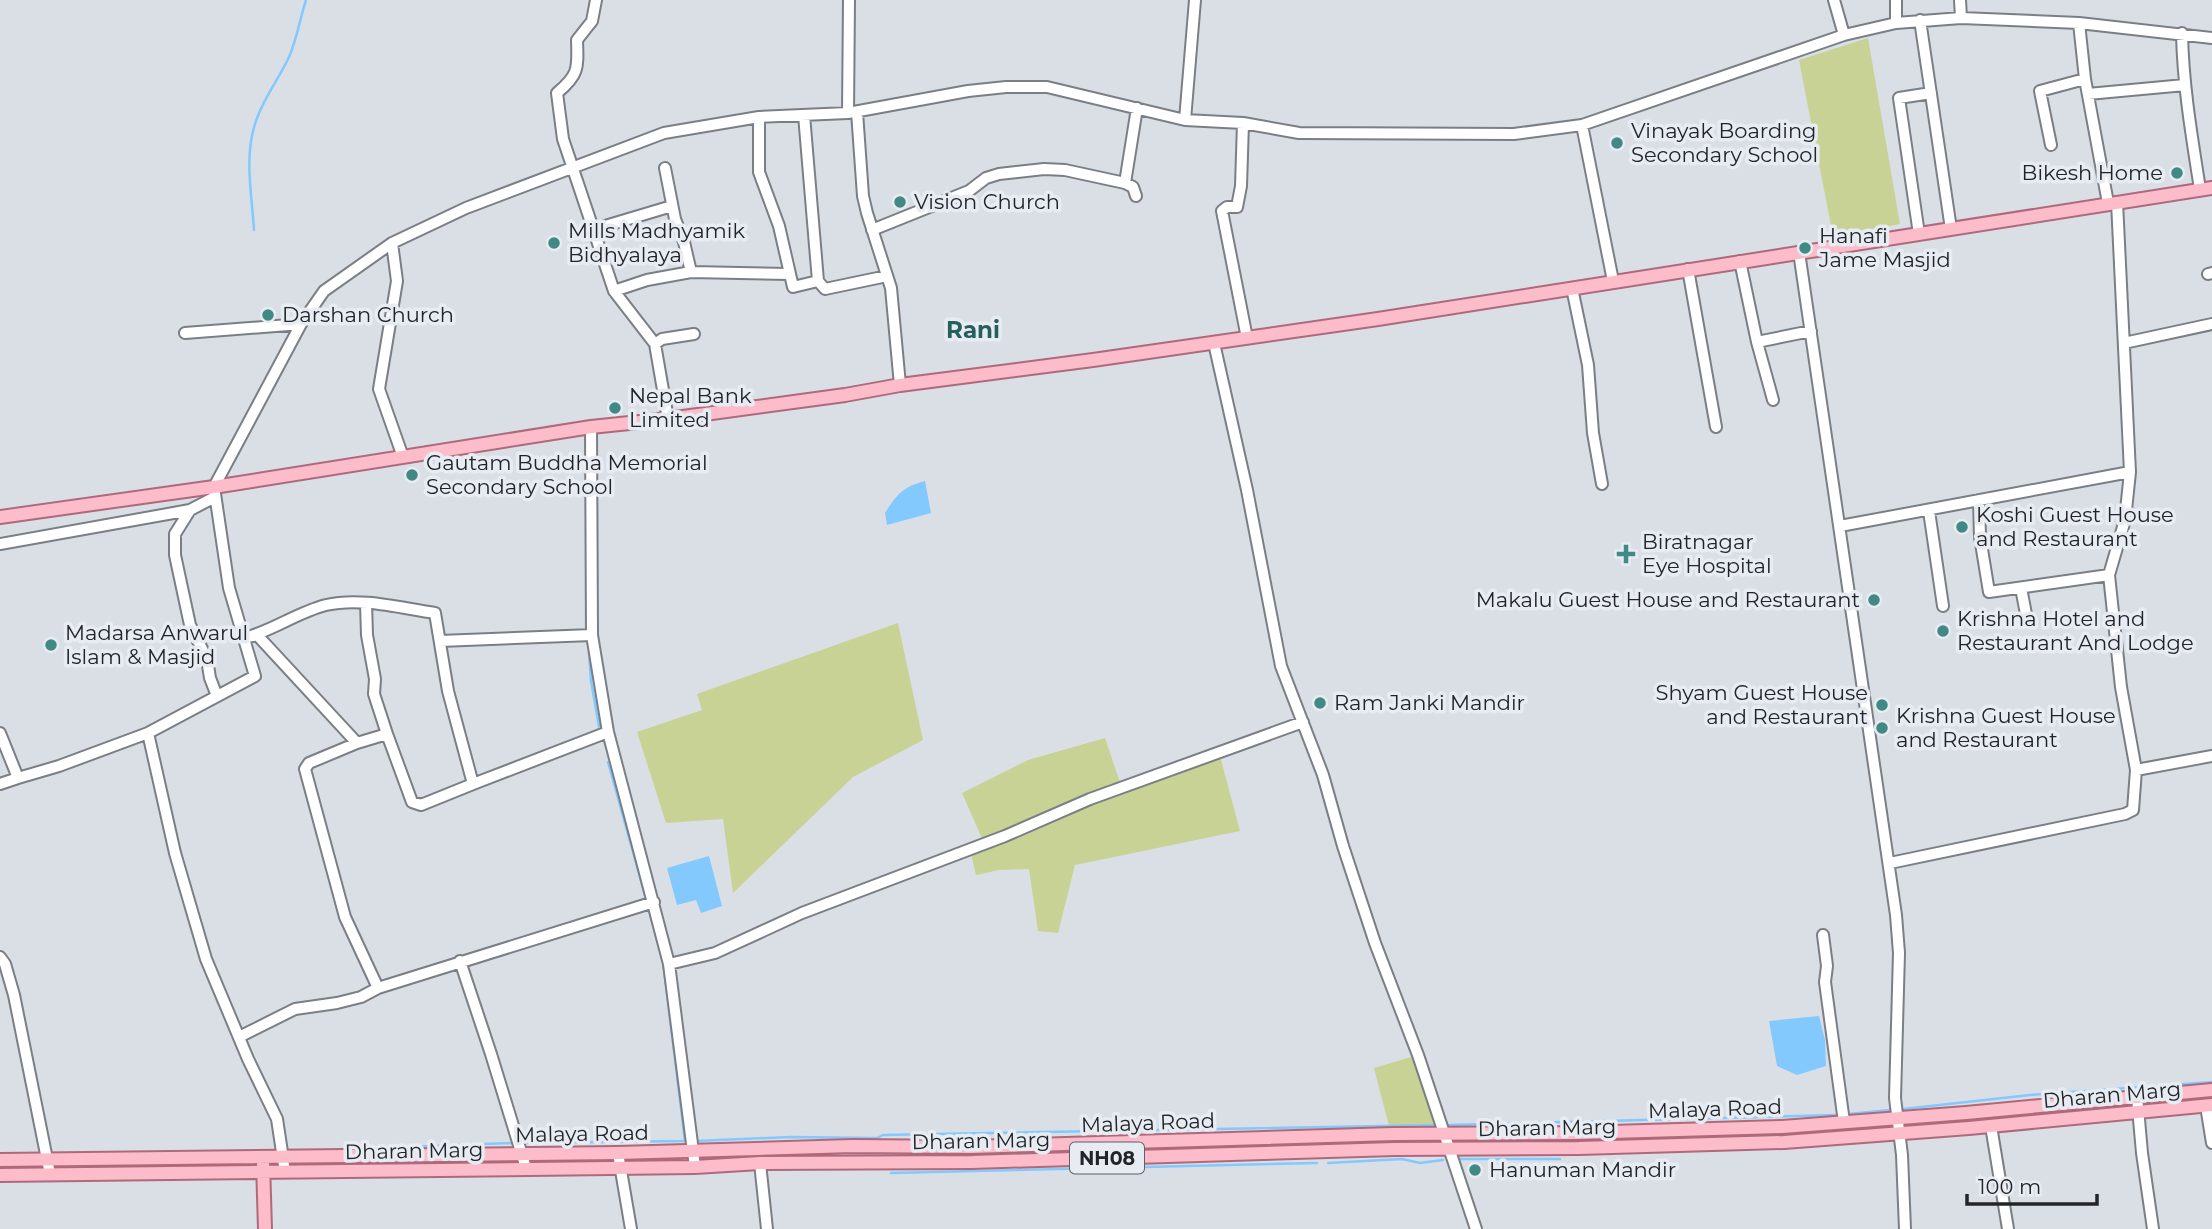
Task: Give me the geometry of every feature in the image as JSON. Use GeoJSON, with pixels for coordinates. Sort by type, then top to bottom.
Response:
{"type":"FeatureCollection","features":[{"type":"Feature","properties":{"kind":"main road"},"geometry":{"type":"LineString","coordinates":[[0,517],[214,492],[402,457],[592,427],[668,419],[1214,343],[2206,189]]}},
{"type":"Feature","properties":{"kind":"main road","name":"Malaya Road"},"geometry":{"type":"LineString","coordinates":[[0,1160],[618,1153],[1755,1128],[2212,1090]]}},
{"type":"Feature","properties":{"kind":"main road","name":"Dharan Marg"},"geometry":{"type":"LineString","coordinates":[[0,1175],[695,1167],[760,1163],[972,1162],[1579,1148],[1756,1142],[1899,1133],[2209,1105]]}},
{"type":"Feature","properties":{"kind":"main road"},"geometry":{"type":"LineString","coordinates":[[1755,1128],[1756,1142]]}},
{"type":"Feature","properties":{"kind":"main road"},"geometry":{"type":"LineString","coordinates":[[1235,1140],[1235,1154]]}},
{"type":"Feature","properties":{"kind":"main road"},"geometry":{"type":"LineString","coordinates":[[263,1156],[265,1229]]}},
{"type":"Feature","properties":{"kind":"street"},"geometry":{"type":"LineString","coordinates":[[596,0],[592,21],[577,40],[578,65],[573,79],[557,93],[563,139],[614,291],[655,344],[668,419]]}},
{"type":"Feature","properties":{"kind":"street"},"geometry":{"type":"LineString","coordinates":[[849,0],[852,112],[863,196],[891,288],[900,385]]}},
{"type":"Feature","properties":{"kind":"street"},"geometry":{"type":"LineString","coordinates":[[1185,120],[1195,0]]}},
{"type":"Feature","properties":{"kind":"street"},"geometry":{"type":"LineString","coordinates":[[1834,0],[1844,35]]}},
{"type":"Feature","properties":{"kind":"street"},"geometry":{"type":"LineString","coordinates":[[1896,0],[1896,23]]}},
{"type":"Feature","properties":{"kind":"street"},"geometry":{"type":"LineString","coordinates":[[1959,0],[1961,18]]}},
{"type":"Feature","properties":{"kind":"street"},"geometry":{"type":"LineString","coordinates":[[217,696],[207,659],[190,625],[175,555],[175,534],[190,510],[214,492],[301,324],[324,291],[392,243],[466,208],[664,132],[759,117],[852,112],[947,94],[1006,87],[1047,87],[1185,120],[1243,123],[1299,133],[1514,134],[1582,125],[1844,35],[1896,23],[1961,18],[2079,23],[2212,38]]}},
{"type":"Feature","properties":{"kind":"street"},"geometry":{"type":"LineString","coordinates":[[1920,20],[1951,229]]}},
{"type":"Feature","properties":{"kind":"street"},"geometry":{"type":"LineString","coordinates":[[1890,863],[2125,814],[2133,810],[2136,769],[2120,687],[2109,575],[2125,520],[2130,471],[2124,343],[2113,203],[2085,79],[2079,23]]}},
{"type":"Feature","properties":{"kind":"street"},"geometry":{"type":"LineString","coordinates":[[2182,33],[2185,85],[2206,189]]}},
{"type":"Feature","properties":{"kind":"street"},"geometry":{"type":"LineString","coordinates":[[2051,145],[2040,91],[2085,79]]}},
{"type":"Feature","properties":{"kind":"street"},"geometry":{"type":"LineString","coordinates":[[2088,94],[2185,85]]}},
{"type":"Feature","properties":{"kind":"street"},"geometry":{"type":"LineString","coordinates":[[1919,234],[1899,98],[1931,93]]}},
{"type":"Feature","properties":{"kind":"street"},"geometry":{"type":"LineString","coordinates":[[1125,183],[1137,108]]}},
{"type":"Feature","properties":{"kind":"street"},"geometry":{"type":"LineString","coordinates":[[804,115],[818,281],[825,289],[887,276]]}},
{"type":"Feature","properties":{"kind":"street"},"geometry":{"type":"LineString","coordinates":[[759,117],[759,172],[779,226],[793,287],[818,281]]}},
{"type":"Feature","properties":{"kind":"street"},"geometry":{"type":"LineString","coordinates":[[1243,123],[1241,186],[1237,207],[1227,207],[1222,211],[1247,338]]}},
{"type":"Feature","properties":{"kind":"street"},"geometry":{"type":"LineString","coordinates":[[1582,125],[1613,281]]}},
{"type":"Feature","properties":{"kind":"street"},"geometry":{"type":"LineString","coordinates":[[664,168],[691,272]]}},
{"type":"Feature","properties":{"kind":"street"},"geometry":{"type":"LineString","coordinates":[[872,230],[969,191],[986,178],[1012,171],[1065,170],[1125,183],[1133,187],[1136,196]]}},
{"type":"Feature","properties":{"kind":"street"},"geometry":{"type":"LineString","coordinates":[[595,229],[672,206]]}},
{"type":"Feature","properties":{"kind":"street"},"geometry":{"type":"LineString","coordinates":[[392,243],[397,281],[379,389],[402,457]]}},
{"type":"Feature","properties":{"kind":"street"},"geometry":{"type":"LineString","coordinates":[[1799,252],[1890,863],[1899,953],[1895,1098],[1905,1229]]}},
{"type":"Feature","properties":{"kind":"street"},"geometry":{"type":"LineString","coordinates":[[1741,261],[1756,342],[1773,400]]}},
{"type":"Feature","properties":{"kind":"street"},"geometry":{"type":"LineString","coordinates":[[1688,270],[1716,427]]}},
{"type":"Feature","properties":{"kind":"street"},"geometry":{"type":"LineString","coordinates":[[614,291],[647,280],[691,272],[789,274]]}},
{"type":"Feature","properties":{"kind":"street"},"geometry":{"type":"LineString","coordinates":[[1572,288],[1588,365],[1593,433],[1602,484]]}},
{"type":"Feature","properties":{"kind":"street"},"geometry":{"type":"LineString","coordinates":[[186,333],[301,324]]}},
{"type":"Feature","properties":{"kind":"street"},"geometry":{"type":"LineString","coordinates":[[2124,343],[2212,324]]}},
{"type":"Feature","properties":{"kind":"street"},"geometry":{"type":"LineString","coordinates":[[1756,342],[1811,331]]}},
{"type":"Feature","properties":{"kind":"street"},"geometry":{"type":"LineString","coordinates":[[655,344],[662,339],[694,334]]}},
{"type":"Feature","properties":{"kind":"street"},"geometry":{"type":"LineString","coordinates":[[1214,343],[1247,489],[1281,666],[1326,787],[1375,943],[1418,1055],[1476,1229]]}},
{"type":"Feature","properties":{"kind":"street"},"geometry":{"type":"LineString","coordinates":[[592,427],[593,635],[608,732],[669,964],[695,1167]]}},
{"type":"Feature","properties":{"kind":"street"},"geometry":{"type":"LineString","coordinates":[[1840,526],[2130,471]]}},
{"type":"Feature","properties":{"kind":"street"},"geometry":{"type":"LineString","coordinates":[[0,784],[60,766],[148,733],[255,676],[229,588],[214,492]]}},
{"type":"Feature","properties":{"kind":"street"},"geometry":{"type":"LineString","coordinates":[[1979,500],[1980,537],[1989,592],[2109,575]]}},
{"type":"Feature","properties":{"kind":"street"},"geometry":{"type":"LineString","coordinates":[[0,544],[190,510]]}},
{"type":"Feature","properties":{"kind":"street"},"geometry":{"type":"LineString","coordinates":[[1929,511],[1942,606]]}},
{"type":"Feature","properties":{"kind":"street"},"geometry":{"type":"LineString","coordinates":[[2021,588],[2026,614]]}},
{"type":"Feature","properties":{"kind":"street"},"geometry":{"type":"LineString","coordinates":[[245,638],[326,605],[347,602],[435,613],[448,691],[473,784]]}},
{"type":"Feature","properties":{"kind":"street"},"geometry":{"type":"LineString","coordinates":[[366,604],[375,679],[374,694],[412,802],[421,805],[608,732]]}},
{"type":"Feature","properties":{"kind":"street"},"geometry":{"type":"LineString","coordinates":[[257,635],[356,743]]}},
{"type":"Feature","properties":{"kind":"street"},"geometry":{"type":"LineString","coordinates":[[440,641],[593,635]]}},
{"type":"Feature","properties":{"kind":"street"},"geometry":{"type":"LineString","coordinates":[[669,964],[715,953],[802,913],[1005,836],[1090,799],[1303,722]]}},
{"type":"Feature","properties":{"kind":"street"},"geometry":{"type":"LineString","coordinates":[[0,733],[18,778]]}},
{"type":"Feature","properties":{"kind":"street"},"geometry":{"type":"LineString","coordinates":[[148,733],[175,853],[206,959],[277,1119],[285,1172]]}},
{"type":"Feature","properties":{"kind":"street"},"geometry":{"type":"LineString","coordinates":[[378,988],[345,916],[305,769],[309,763],[356,743],[387,734]]}},
{"type":"Feature","properties":{"kind":"street"},"geometry":{"type":"LineString","coordinates":[[2136,769],[2212,756]]}},
{"type":"Feature","properties":{"kind":"street"},"geometry":{"type":"LineString","coordinates":[[239,1037],[295,1009],[361,997],[378,988],[460,961],[654,902]]}},
{"type":"Feature","properties":{"kind":"street"},"geometry":{"type":"LineString","coordinates":[[1823,935],[1827,966],[1825,982],[1844,1122]]}},
{"type":"Feature","properties":{"kind":"street"},"geometry":{"type":"LineString","coordinates":[[0,957],[5,964],[14,995],[50,1174]]}},
{"type":"Feature","properties":{"kind":"street"},"geometry":{"type":"LineString","coordinates":[[460,961],[526,1168]]}},
{"type":"Feature","properties":{"kind":"street"},"geometry":{"type":"LineString","coordinates":[[2137,1097],[2153,1229]]}},
{"type":"Feature","properties":{"kind":"street"},"geometry":{"type":"LineString","coordinates":[[2209,1105],[2212,1143]]}},
{"type":"Feature","properties":{"kind":"street"},"geometry":{"type":"LineString","coordinates":[[1991,1126],[2008,1229]]}},
{"type":"Feature","properties":{"kind":"street"},"geometry":{"type":"LineString","coordinates":[[618,1153],[631,1229]]}},
{"type":"Feature","properties":{"kind":"street"},"geometry":{"type":"LineString","coordinates":[[760,1163],[767,1229]]}},
{"type":"Feature","properties":{"kind":"green space"},"geometry":{"type":"Polygon","coordinates":[[[1868,38],[1900,224],[1833,236],[1799,60],[1868,38]]]}},
{"type":"Feature","properties":{"kind":"green space"},"geometry":{"type":"Polygon","coordinates":[[[898,623],[923,740],[853,777],[733,893],[723,819],[666,823],[637,732],[702,710],[697,694],[898,623]]]}},
{"type":"Feature","properties":{"kind":"green space"},"geometry":{"type":"Polygon","coordinates":[[[1105,738],[1122,788],[1219,752],[1240,831],[1075,865],[1058,933],[1038,931],[1029,869],[999,870],[976,875],[970,849],[984,843],[962,793],[1028,760],[1105,738]]]}},
{"type":"Feature","properties":{"kind":"green space"},"geometry":{"type":"Polygon","coordinates":[[[1418,1055],[1449,1149],[1395,1149],[1374,1068],[1418,1055]]]}},
{"type":"Feature","properties":{"kind":"water"},"geometry":{"type":"Polygon","coordinates":[[[925,481],[931,513],[887,525],[885,513],[897,496],[911,486],[925,481]]]}},
{"type":"Feature","properties":{"kind":"water"},"geometry":{"type":"Polygon","coordinates":[[[709,856],[722,906],[701,913],[696,900],[677,905],[667,868],[709,856]]]}},
{"type":"Feature","properties":{"kind":"water"},"geometry":{"type":"Polygon","coordinates":[[[1819,1016],[1825,1040],[1826,1066],[1797,1075],[1777,1066],[1769,1021],[1819,1016]]]}},
{"type":"Feature","properties":{"kind":"waterway"},"geometry":{"type":"LineString","coordinates":[[254,230],[250,177],[252,137],[262,106],[292,50],[306,0]]}},
{"type":"Feature","properties":{"kind":"waterway"},"geometry":{"type":"LineString","coordinates":[[589,652],[600,732]]}},
{"type":"Feature","properties":{"kind":"waterway"},"geometry":{"type":"LineString","coordinates":[[608,762],[646,899]]}},
{"type":"Feature","properties":{"kind":"waterway"},"geometry":{"type":"LineString","coordinates":[[649,910],[658,944]]}},
{"type":"Feature","properties":{"kind":"waterway"},"geometry":{"type":"LineString","coordinates":[[524,1143],[685,1141],[663,961]]}},
{"type":"Feature","properties":{"kind":"waterway"},"geometry":{"type":"LineString","coordinates":[[1903,1109],[2030,1095],[2212,1082]]}},
{"type":"Feature","properties":{"kind":"waterway"},"geometry":{"type":"LineString","coordinates":[[1848,1114],[1890,1110]]}},
{"type":"Feature","properties":{"kind":"waterway"},"geometry":{"type":"LineString","coordinates":[[1449,1125],[1835,1115]]}},
{"type":"Feature","properties":{"kind":"waterway"},"geometry":{"type":"LineString","coordinates":[[696,1141],[1436,1125]]}},
{"type":"Feature","properties":{"kind":"waterway"},"geometry":{"type":"LineString","coordinates":[[303,1151],[513,1143]]}},
{"type":"Feature","properties":{"kind":"waterway"},"geometry":{"type":"LineString","coordinates":[[156,1152],[177,1152]]}},
{"type":"Feature","properties":{"kind":"waterway"},"geometry":{"type":"LineString","coordinates":[[1328,1163],[1402,1159],[1420,1163],[1443,1160]]}},
{"type":"Feature","properties":{"kind":"waterway"},"geometry":{"type":"LineString","coordinates":[[1460,1159],[1560,1159]]}},
{"type":"Feature","properties":{"kind":"waterway"},"geometry":{"type":"LineString","coordinates":[[891,1173],[1317,1163]]}},
{"type":"Feature","properties":{"kind":"place","name":"Vinayak Boarding Secondary School"},"geometry":{"type":"Point","coordinates":[1617,143]}},
{"type":"Feature","properties":{"kind":"place","name":"Bikesh Home"},"geometry":{"type":"Point","coordinates":[2177,173]}},
{"type":"Feature","properties":{"kind":"place","name":"Vision Church"},"geometry":{"type":"Point","coordinates":[900,202]}},
{"type":"Feature","properties":{"kind":"place","name":"Mills Madhyamik Bidhyalaya"},"geometry":{"type":"Point","coordinates":[554,243]}},
{"type":"Feature","properties":{"kind":"place","name":"Hanafi Jame Masjid"},"geometry":{"type":"Point","coordinates":[1805,248]}},
{"type":"Feature","properties":{"kind":"place","name":"Darshan Church"},"geometry":{"type":"Point","coordinates":[268,315]}},
{"type":"Feature","properties":{"kind":"place","name":"Nepal Bank Limited"},"geometry":{"type":"Point","coordinates":[615,408]}},
{"type":"Feature","properties":{"kind":"place","name":"Gautam Buddha Memorial Secondary School"},"geometry":{"type":"Point","coordinates":[412,475]}},
{"type":"Feature","properties":{"kind":"place","name":"Koshi Guest House and Restaurant"},"geometry":{"type":"Point","coordinates":[1962,527]}},
{"type":"Feature","properties":{"kind":"place","name":"Biratnagar Eye Hospital"},"geometry":{"type":"Point","coordinates":[1626,554]}},
{"type":"Feature","properties":{"kind":"place","name":"Makalu Guest House and Restaurant"},"geometry":{"type":"Point","coordinates":[1874,600]}},
{"type":"Feature","properties":{"kind":"place","name":"Krishna Hotel and Restaurant And Lodge"},"geometry":{"type":"Point","coordinates":[1943,631]}},
{"type":"Feature","properties":{"kind":"place","name":"Madarsa Anwarul Islam & Masjid"},"geometry":{"type":"Point","coordinates":[51,645]}},
{"type":"Feature","properties":{"kind":"place","name":"Ram Janki Mandir"},"geometry":{"type":"Point","coordinates":[1320,703]}},
{"type":"Feature","properties":{"kind":"place","name":"Shyam Guest House and Restaurant"},"geometry":{"type":"Point","coordinates":[1882,705]}},
{"type":"Feature","properties":{"kind":"place","name":"Krishna Guest House and Restaurant"},"geometry":{"type":"Point","coordinates":[1882,728]}},
{"type":"Feature","properties":{"kind":"place","name":"Hanuman Mandir"},"geometry":{"type":"Point","coordinates":[1475,1170]}},
{"type":"Feature","properties":{"kind":"district","name":"Rani"},"geometry":{"type":"Point","coordinates":[973,330]}}]}
